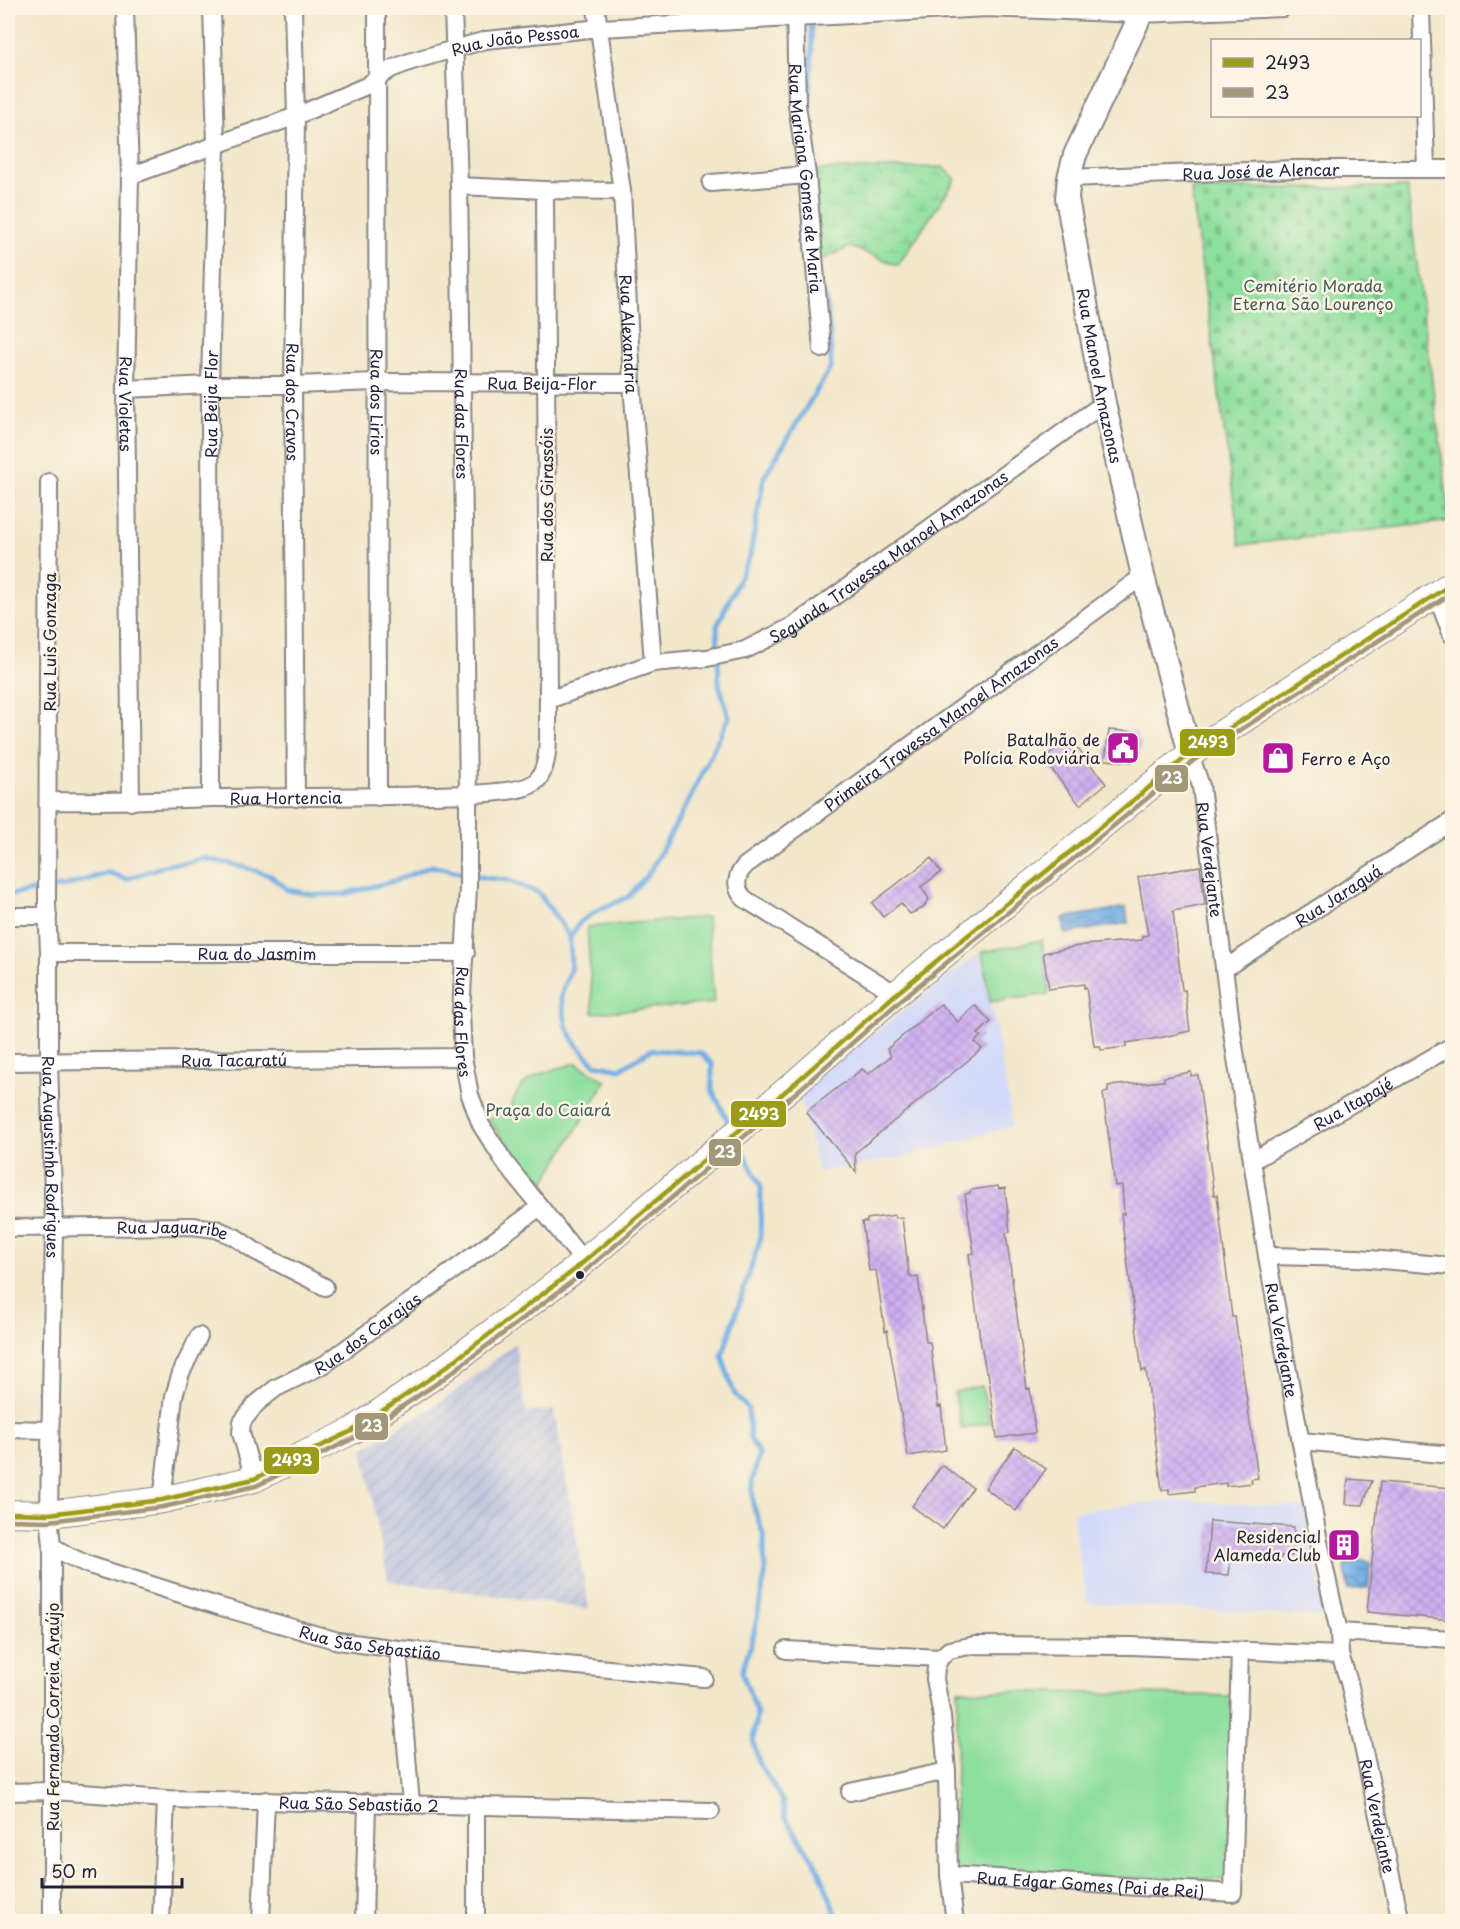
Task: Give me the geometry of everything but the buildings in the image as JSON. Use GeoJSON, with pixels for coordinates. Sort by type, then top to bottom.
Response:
{"type":"FeatureCollection","features":[{"type":"Feature","properties":{"kind":"main road","name":"Rua Manoel Amazonas"},"geometry":{"type":"LineString","coordinates":[[1143,11],[1075,155],[1067,198],[1104,403],[1143,576],[1190,754]]}},
{"type":"Feature","properties":{"kind":"main road"},"geometry":{"type":"LineString","coordinates":[[8,1513],[49,1514],[162,1500],[254,1479],[352,1431],[435,1377],[584,1262],[896,994],[1190,754],[1444,589]]}},
{"type":"Feature","properties":{"kind":"street","name":"Rua Violetas"},"geometry":{"type":"LineString","coordinates":[[125,8],[130,176],[126,389],[130,802]]}},
{"type":"Feature","properties":{"kind":"street","name":"Rua Beija Flor"},"geometry":{"type":"LineString","coordinates":[[211,798],[210,385],[216,144],[212,8]]}},
{"type":"Feature","properties":{"kind":"street","name":"Rua dos Cravos"},"geometry":{"type":"LineString","coordinates":[[293,8],[296,116],[293,385],[296,798]]}},
{"type":"Feature","properties":{"kind":"street","name":"Rua dos Lirios"},"geometry":{"type":"LineString","coordinates":[[377,8],[378,797]]}},
{"type":"Feature","properties":{"kind":"street","name":"Rua das Flores"},"geometry":{"type":"LineString","coordinates":[[453,8],[459,186],[468,794],[468,888],[461,1012],[462,1057],[470,1095],[481,1125],[506,1164],[584,1262]]}},
{"type":"Feature","properties":{"kind":"street","name":"Rua Alexandria"},"geometry":{"type":"LineString","coordinates":[[596,8],[622,191],[632,383],[653,663]]}},
{"type":"Feature","properties":{"kind":"street","name":"Rua João Pessoa"},"geometry":{"type":"LineString","coordinates":[[130,176],[296,116],[366,86],[378,76],[412,61],[486,40],[600,28],[797,15],[832,17],[987,8],[1143,11],[1283,8]]}},
{"type":"Feature","properties":{"kind":"street"},"geometry":{"type":"LineString","coordinates":[[1421,8],[1426,169]]}},
{"type":"Feature","properties":{"kind":"street","name":"Rua Mariana Gomes de Maria"},"geometry":{"type":"LineString","coordinates":[[797,15],[797,105],[807,175],[822,349]]}},
{"type":"Feature","properties":{"kind":"street","name":"Rua José de Alencar"},"geometry":{"type":"LineString","coordinates":[[1069,178],[1295,169],[1452,169]]}},
{"type":"Feature","properties":{"kind":"street"},"geometry":{"type":"LineString","coordinates":[[711,183],[807,175]]}},
{"type":"Feature","properties":{"kind":"street"},"geometry":{"type":"LineString","coordinates":[[459,186],[622,191]]}},
{"type":"Feature","properties":{"kind":"street","name":"Rua dos Girassóis"},"geometry":{"type":"LineString","coordinates":[[524,789],[540,777],[545,767],[548,700],[545,190]]}},
{"type":"Feature","properties":{"kind":"street","name":"Rua Beija-Flor"},"geometry":{"type":"LineString","coordinates":[[126,389],[378,382],[632,383]]}},
{"type":"Feature","properties":{"kind":"street","name":"Segunda Travessa Manoel Amazonas"},"geometry":{"type":"LineString","coordinates":[[653,663],[708,658],[745,650],[793,626],[1104,403]]}},
{"type":"Feature","properties":{"kind":"street","name":"Rua Luis Gonzaga"},"geometry":{"type":"LineString","coordinates":[[48,801],[49,482]]}},
{"type":"Feature","properties":{"kind":"street","name":"Primeira Travessa Manoel Amazonas"},"geometry":{"type":"LineString","coordinates":[[896,994],[746,899],[736,884],[739,873],[746,865],[1143,576]]}},
{"type":"Feature","properties":{"kind":"street"},"geometry":{"type":"LineString","coordinates":[[1444,589],[1452,635]]}},
{"type":"Feature","properties":{"kind":"street"},"geometry":{"type":"LineString","coordinates":[[548,700],[653,663]]}},
{"type":"Feature","properties":{"kind":"street","name":"Rua Verdejante"},"geometry":{"type":"LineString","coordinates":[[1190,754],[1201,786],[1224,969],[1252,1161],[1300,1441],[1339,1632],[1340,1655],[1349,1682],[1401,1922]]}},
{"type":"Feature","properties":{"kind":"street","name":"Rua Hortencia"},"geometry":{"type":"LineString","coordinates":[[48,801],[130,802],[211,798],[378,797],[468,794],[524,789]]}},
{"type":"Feature","properties":{"kind":"street","name":"Rua Augustinho Rodrigues"},"geometry":{"type":"LineString","coordinates":[[48,801],[49,1062],[54,1228],[49,1514]]}},
{"type":"Feature","properties":{"kind":"street","name":"Rua Jaraguá"},"geometry":{"type":"LineString","coordinates":[[1224,969],[1452,821]]}},
{"type":"Feature","properties":{"kind":"street"},"geometry":{"type":"LineString","coordinates":[[8,916],[47,909]]}},
{"type":"Feature","properties":{"kind":"street","name":"Rua do Jasmim"},"geometry":{"type":"LineString","coordinates":[[49,953],[466,952]]}},
{"type":"Feature","properties":{"kind":"street","name":"Rua Itapajé"},"geometry":{"type":"LineString","coordinates":[[1252,1161],[1452,1046]]}},
{"type":"Feature","properties":{"kind":"street","name":"Rua Tacaratú"},"geometry":{"type":"LineString","coordinates":[[8,1062],[462,1057]]}},
{"type":"Feature","properties":{"kind":"street","name":"Rua dos Carajas"},"geometry":{"type":"LineString","coordinates":[[254,1479],[241,1433],[242,1422],[256,1404],[276,1388],[325,1364],[540,1207]]}},
{"type":"Feature","properties":{"kind":"street","name":"Rua Jaguaribe"},"geometry":{"type":"LineString","coordinates":[[8,1228],[192,1226],[216,1229],[235,1237],[255,1251],[325,1287]]}},
{"type":"Feature","properties":{"kind":"street"},"geometry":{"type":"LineString","coordinates":[[1267,1256],[1358,1258],[1452,1266]]}},
{"type":"Feature","properties":{"kind":"street"},"geometry":{"type":"LineString","coordinates":[[162,1500],[174,1396],[181,1373],[199,1336]]}},
{"type":"Feature","properties":{"kind":"street"},"geometry":{"type":"LineString","coordinates":[[8,1429],[50,1431]]}},
{"type":"Feature","properties":{"kind":"street"},"geometry":{"type":"LineString","coordinates":[[1300,1441],[1452,1455]]}},
{"type":"Feature","properties":{"kind":"street","name":"Rua Fernando Correia Araújo"},"geometry":{"type":"LineString","coordinates":[[49,1514],[52,1546],[52,1922]]}},
{"type":"Feature","properties":{"kind":"street","name":"Rua São Sebastião"},"geometry":{"type":"LineString","coordinates":[[52,1546],[89,1565],[338,1641],[399,1649],[704,1678]]}},
{"type":"Feature","properties":{"kind":"street"},"geometry":{"type":"LineString","coordinates":[[1339,1632],[1452,1639]]}},
{"type":"Feature","properties":{"kind":"street"},"geometry":{"type":"LineString","coordinates":[[955,1922],[949,1875],[947,1771],[942,1717],[935,1679],[936,1667],[940,1658],[949,1650],[975,1646],[1132,1646],[1340,1655]]}},
{"type":"Feature","properties":{"kind":"street"},"geometry":{"type":"LineString","coordinates":[[399,1649],[411,1804]]}},
{"type":"Feature","properties":{"kind":"street"},"geometry":{"type":"LineString","coordinates":[[786,1650],[940,1658]]}},
{"type":"Feature","properties":{"kind":"street","name":"Rua Edgar Gomes (Pai de Rei)"},"geometry":{"type":"LineString","coordinates":[[949,1875],[1233,1893],[1240,1651]]}},
{"type":"Feature","properties":{"kind":"street"},"geometry":{"type":"LineString","coordinates":[[850,1792],[947,1771]]}},
{"type":"Feature","properties":{"kind":"street","name":"Rua São Sebastião 2"},"geometry":{"type":"LineString","coordinates":[[8,1792],[53,1791],[166,1799],[367,1802],[476,1807],[711,1810]]}},
{"type":"Feature","properties":{"kind":"street"},"geometry":{"type":"LineString","coordinates":[[161,1922],[166,1799]]}},
{"type":"Feature","properties":{"kind":"street"},"geometry":{"type":"LineString","coordinates":[[261,1922],[266,1800]]}},
{"type":"Feature","properties":{"kind":"street"},"geometry":{"type":"LineString","coordinates":[[364,1922],[367,1802]]}},
{"type":"Feature","properties":{"kind":"street"},"geometry":{"type":"LineString","coordinates":[[476,1807],[476,1922]]}},
{"type":"Feature","properties":{"kind":"shaded area"},"geometry":{"type":"Polygon","coordinates":[[[979,953],[993,1013],[1013,1126],[900,1158],[818,1172],[799,1091],[979,953]]]}},
{"type":"Feature","properties":{"kind":"shaded area"},"geometry":{"type":"Polygon","coordinates":[[[515,1343],[526,1412],[554,1410],[589,1609],[388,1581],[363,1449],[447,1398],[515,1343]]]}},
{"type":"Feature","properties":{"kind":"shaded area"},"geometry":{"type":"Polygon","coordinates":[[[1171,1500],[1305,1507],[1325,1617],[1087,1603],[1072,1512],[1171,1500]]]}},
{"type":"Feature","properties":{"kind":"green space"},"geometry":{"type":"Polygon","coordinates":[[[943,167],[956,179],[898,265],[850,247],[821,260],[810,170],[943,167]]]}},
{"type":"Feature","properties":{"kind":"green space","name":"Cemitério Morada Eterna São Lourenço"},"geometry":{"type":"Polygon","coordinates":[[[1407,187],[1450,521],[1240,545],[1191,189],[1407,187]]]}},
{"type":"Feature","properties":{"kind":"green space"},"geometry":{"type":"Polygon","coordinates":[[[707,917],[714,1003],[593,1013],[587,927],[707,917]]]}},
{"type":"Feature","properties":{"kind":"green space"},"geometry":{"type":"Polygon","coordinates":[[[1042,940],[1049,994],[990,1002],[982,952],[1042,940]]]}},
{"type":"Feature","properties":{"kind":"green space","name":"Praça do Caiará"},"geometry":{"type":"Polygon","coordinates":[[[576,1063],[606,1081],[541,1188],[488,1119],[511,1109],[520,1088],[527,1081],[544,1072],[576,1063]]]}},
{"type":"Feature","properties":{"kind":"green space"},"geometry":{"type":"Polygon","coordinates":[[[982,1386],[990,1423],[962,1429],[954,1392],[982,1386]]]}},
{"type":"Feature","properties":{"kind":"green space"},"geometry":{"type":"Polygon","coordinates":[[[958,1690],[1235,1696],[1229,1880],[953,1873],[958,1690]]]}},
{"type":"Feature","properties":{"kind":"water"},"geometry":{"type":"Polygon","coordinates":[[[1126,907],[1128,923],[1065,934],[1063,918],[1126,907]]]}},
{"type":"Feature","properties":{"kind":"water"},"geometry":{"type":"Polygon","coordinates":[[[1344,1559],[1370,1561],[1368,1588],[1348,1589],[1344,1559]]]}},
{"type":"Feature","properties":{"kind":"waterway"},"geometry":{"type":"LineString","coordinates":[[807,126],[812,49],[810,8]]}},
{"type":"Feature","properties":{"kind":"waterway"},"geometry":{"type":"LineString","coordinates":[[731,1127],[712,1090],[712,1064],[701,1053],[651,1050],[620,1069],[595,1064],[576,1044],[566,1025],[561,996],[571,967],[570,937],[580,922],[598,910],[628,897],[651,870],[690,798],[729,717],[719,684],[717,626],[750,556],[764,477],[831,367],[830,332],[825,296]]}},
{"type":"Feature","properties":{"kind":"waterway"},"geometry":{"type":"LineString","coordinates":[[8,895],[66,886],[108,873],[127,879],[169,864],[187,863],[203,858],[244,867],[271,876],[288,890],[315,895],[344,894],[398,880],[431,866],[507,880],[539,893],[570,937]]}},
{"type":"Feature","properties":{"kind":"waterway"},"geometry":{"type":"LineString","coordinates":[[738,1141],[761,1187],[760,1240],[722,1356],[734,1393],[748,1409],[750,1438],[759,1455],[752,1482],[753,1504],[764,1537],[765,1576],[754,1633],[742,1672],[757,1713],[753,1740],[759,1763],[782,1800],[785,1817],[819,1869],[839,1922]]}},
{"type":"Feature","properties":{"kind":"transit line","name":"2493"},"geometry":{"type":"LineString","coordinates":[[8,1513],[49,1514],[162,1500],[254,1479],[352,1431],[434,1376],[573,1271],[794,1084],[896,994],[1190,754],[1452,584]]}},
{"type":"Feature","properties":{"kind":"transit line","name":"23"},"geometry":{"type":"LineString","coordinates":[[8,1520],[49,1521],[163,1507],[256,1486],[356,1437],[439,1382],[578,1277],[799,1090],[901,1000],[1194,760],[1452,593]]}},
{"type":"Feature","properties":{"kind":"place","name":"Batalhão de Polícia Rodoviária"},"geometry":{"type":"Point","coordinates":[1123,748]}},
{"type":"Feature","properties":{"kind":"place","name":"Ferro e Aço"},"geometry":{"type":"Point","coordinates":[1278,758]}},
{"type":"Feature","properties":{"kind":"place","name":"Residencial Alameda Club"},"geometry":{"type":"Point","coordinates":[1344,1545]}}]}
